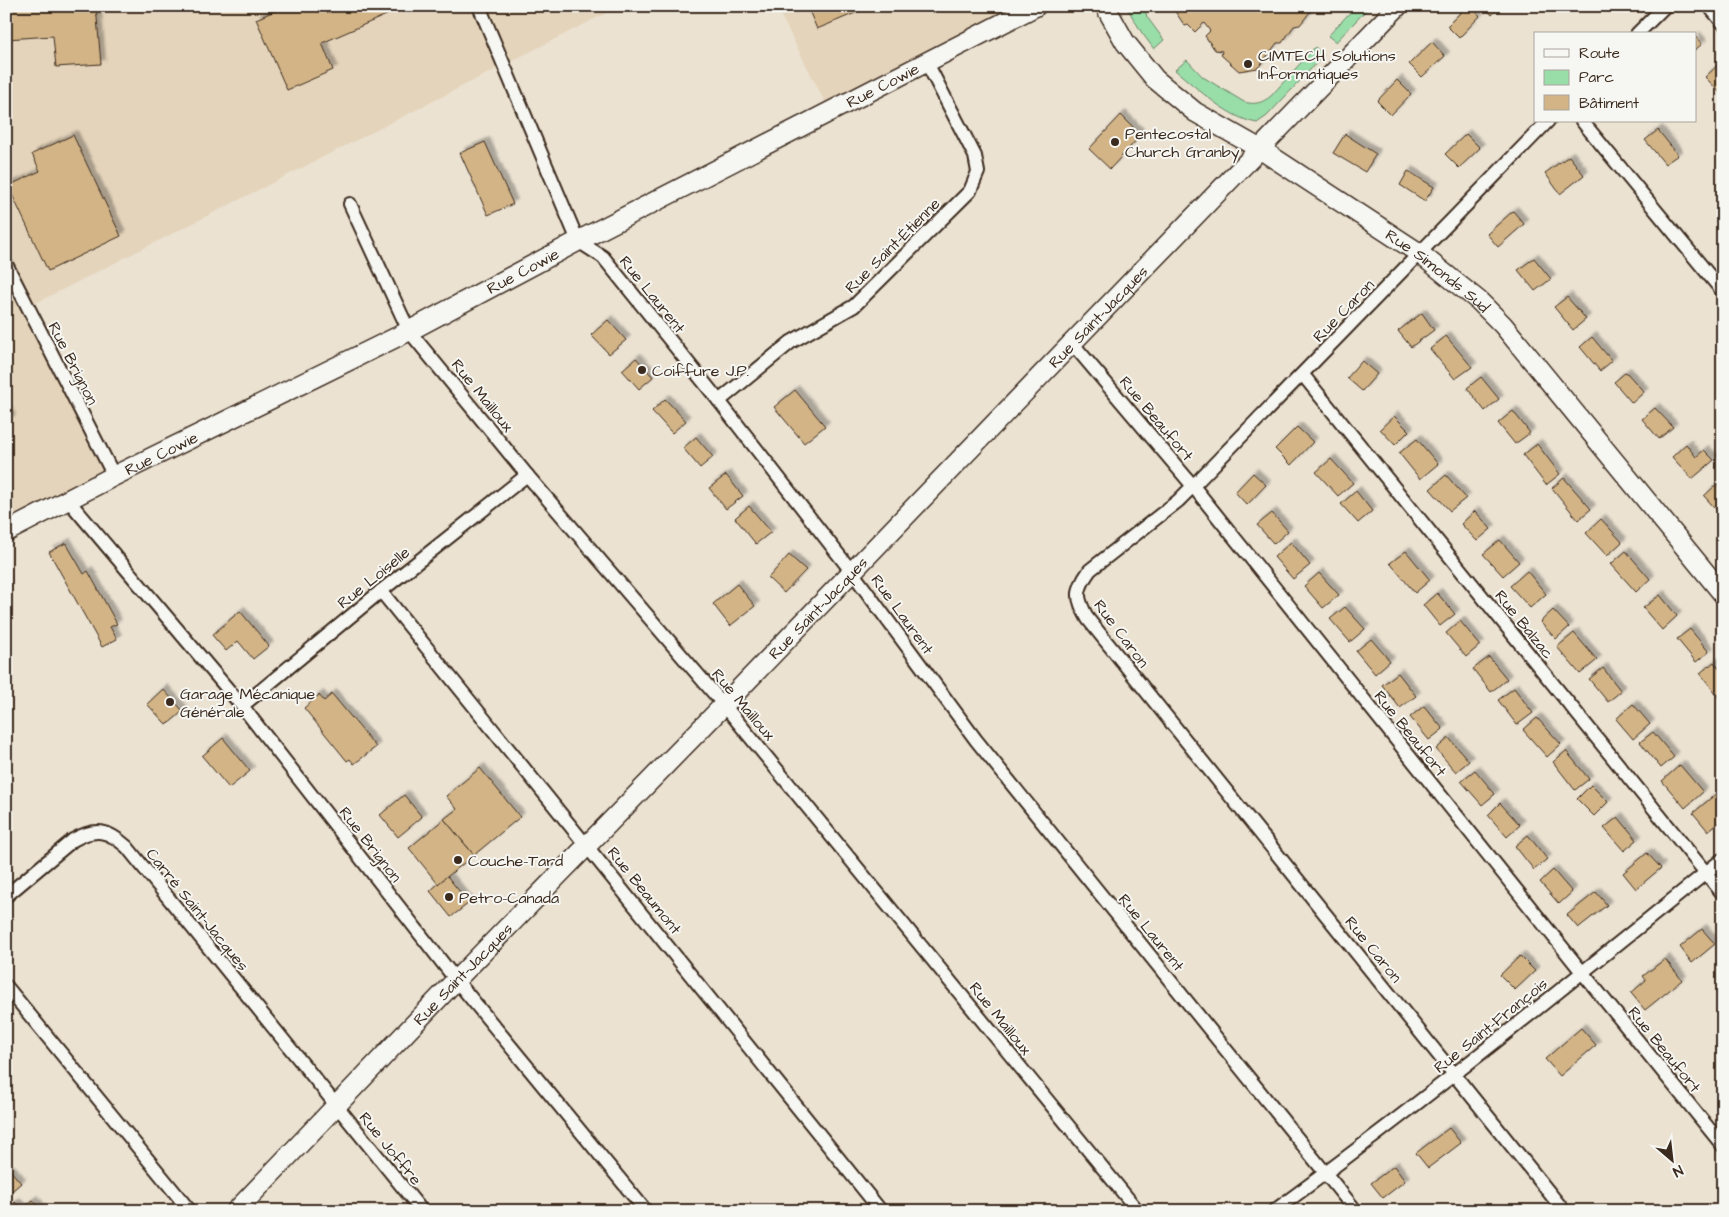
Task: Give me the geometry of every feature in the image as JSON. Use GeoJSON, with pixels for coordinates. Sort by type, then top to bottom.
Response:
{"type":"FeatureCollection","features":[{"type":"Feature","properties":{"kind":"street"},"geometry":{"type":"LineString","coordinates":[[479,6],[578,242]]}},
{"type":"Feature","properties":{"kind":"street","name":"Rue Cowie"},"geometry":{"type":"LineString","coordinates":[[6,532],[114,476],[409,331],[1036,6]]}},
{"type":"Feature","properties":{"kind":"street","name":"Rue Simonds Sud"},"geometry":{"type":"LineString","coordinates":[[1104,6],[1124,42],[1155,79],[1195,112],[1260,149],[1419,254],[1479,301],[1503,325],[1723,594]]}},
{"type":"Feature","properties":{"kind":"street","name":"Rue Saint-Jacques"},"geometry":{"type":"LineString","coordinates":[[236,1211],[456,980],[1398,6]]}},
{"type":"Feature","properties":{"kind":"street"},"geometry":{"type":"LineString","coordinates":[[1639,32],[1665,6]]}},
{"type":"Feature","properties":{"kind":"street"},"geometry":{"type":"LineString","coordinates":[[1709,6],[1723,23]]}},
{"type":"Feature","properties":{"kind":"street","name":"Rue Saint-Étienne"},"geometry":{"type":"LineString","coordinates":[[719,401],[792,342],[854,306],[970,191],[978,172],[975,156],[927,63]]}},
{"type":"Feature","properties":{"kind":"street","name":"Rue Caron"},"geometry":{"type":"LineString","coordinates":[[1547,122],[1303,375],[1178,501],[1090,570],[1080,584],[1079,602],[1088,619],[1564,1211]]}},
{"type":"Feature","properties":{"kind":"street"},"geometry":{"type":"LineString","coordinates":[[1583,122],[1723,292]]}},
{"type":"Feature","properties":{"kind":"street","name":"Rue Mailloux"},"geometry":{"type":"LineString","coordinates":[[350,204],[409,331],[527,475],[724,705],[1138,1211]]}},
{"type":"Feature","properties":{"kind":"street","name":"Rue Laurent"},"geometry":{"type":"LineString","coordinates":[[578,242],[603,258],[719,401],[852,572],[976,740],[1356,1211]]}},
{"type":"Feature","properties":{"kind":"street","name":"Rue Brignon"},"geometry":{"type":"LineString","coordinates":[[6,264],[114,476]]}},
{"type":"Feature","properties":{"kind":"street","name":"Rue Beaufort"},"geometry":{"type":"LineString","coordinates":[[1072,343],[1193,486],[1723,1146]]}},
{"type":"Feature","properties":{"kind":"street","name":"Rue Balzac"},"geometry":{"type":"LineString","coordinates":[[1303,375],[1723,894]]}},
{"type":"Feature","properties":{"kind":"street","name":"Rue Loiselle"},"geometry":{"type":"LineString","coordinates":[[242,706],[381,591],[527,475]]}},
{"type":"Feature","properties":{"kind":"street","name":"Rue Brignon"},"geometry":{"type":"LineString","coordinates":[[68,500],[242,706],[456,980],[646,1211]]}},
{"type":"Feature","properties":{"kind":"street","name":"Rue Beaumont"},"geometry":{"type":"LineString","coordinates":[[381,591],[588,845],[881,1211]]}},
{"type":"Feature","properties":{"kind":"street","name":"Carré Saint-Jacques"},"geometry":{"type":"LineString","coordinates":[[6,896],[73,840],[83,834],[107,832],[116,837],[127,847],[336,1106]]}},
{"type":"Feature","properties":{"kind":"street","name":"Rue Saint-François"},"geometry":{"type":"LineString","coordinates":[[1274,1211],[1454,1075],[1723,859]]}},
{"type":"Feature","properties":{"kind":"street"},"geometry":{"type":"LineString","coordinates":[[6,986],[190,1211]]}},
{"type":"Feature","properties":{"kind":"street","name":"Rue Joffre"},"geometry":{"type":"LineString","coordinates":[[336,1106],[422,1211]]}},
{"type":"Feature","properties":{"kind":"shaded area"},"geometry":{"type":"Polygon","coordinates":[[[6,6],[620,6],[28,307],[114,476],[6,532],[6,6]]]}},
{"type":"Feature","properties":{"kind":"shaded area"},"geometry":{"type":"Polygon","coordinates":[[[776,6],[1015,6],[826,104],[776,6]]]}},
{"type":"Feature","properties":{"kind":"green space"},"geometry":{"type":"Polygon","coordinates":[[[1126,6],[1144,6],[1147,17],[1164,40],[1154,49],[1142,33],[1126,6]]]}},
{"type":"Feature","properties":{"kind":"green space"},"geometry":{"type":"Polygon","coordinates":[[[1356,6],[1370,6],[1336,42],[1328,36],[1356,6]]]}},
{"type":"Feature","properties":{"kind":"green space"},"geometry":{"type":"Polygon","coordinates":[[[1315,47],[1324,55],[1267,116],[1257,123],[1246,120],[1224,109],[1175,70],[1187,60],[1203,77],[1244,102],[1258,103],[1271,96],[1315,47]]]}},
{"type":"Feature","properties":{"kind":"building"},"geometry":{"type":"Polygon","coordinates":[[[6,6],[96,6],[101,64],[56,67],[53,36],[6,39],[6,6]]]}},
{"type":"Feature","properties":{"kind":"building"},"geometry":{"type":"Polygon","coordinates":[[[286,6],[407,6],[322,43],[333,70],[287,90],[256,19],[286,6]]]}},
{"type":"Feature","properties":{"kind":"building"},"geometry":{"type":"Polygon","coordinates":[[[807,6],[872,6],[817,29],[807,6]]]}},
{"type":"Feature","properties":{"kind":"building"},"geometry":{"type":"Polygon","coordinates":[[[1175,6],[1312,6],[1313,8],[1300,25],[1294,26],[1282,43],[1277,43],[1258,68],[1239,71],[1221,55],[1222,51],[1215,50],[1205,36],[1210,31],[1204,23],[1195,32],[1188,25],[1185,26],[1174,10],[1175,6]]]}},
{"type":"Feature","properties":{"kind":"building"},"geometry":{"type":"Polygon","coordinates":[[[1467,6],[1470,6],[1480,16],[1459,38],[1447,26],[1467,6]]]}},
{"type":"Feature","properties":{"kind":"building"},"geometry":{"type":"Polygon","coordinates":[[[1484,6],[1500,6],[1500,7],[1492,15],[1484,6]]]}},
{"type":"Feature","properties":{"kind":"building"},"geometry":{"type":"Polygon","coordinates":[[[1696,37],[1702,44],[1696,49],[1696,37]]]}},
{"type":"Feature","properties":{"kind":"building"},"geometry":{"type":"Polygon","coordinates":[[[1432,42],[1445,56],[1422,77],[1409,64],[1432,42]]]}},
{"type":"Feature","properties":{"kind":"building"},"geometry":{"type":"Polygon","coordinates":[[[1719,64],[1723,69],[1723,96],[1705,77],[1719,64]]]}},
{"type":"Feature","properties":{"kind":"building"},"geometry":{"type":"Polygon","coordinates":[[[1397,80],[1411,94],[1391,115],[1377,101],[1397,80]]]}},
{"type":"Feature","properties":{"kind":"building","name":"Pentecostal Church Granby"},"geometry":{"type":"Polygon","coordinates":[[[1121,115],[1141,135],[1110,169],[1089,149],[1121,115]]]}},
{"type":"Feature","properties":{"kind":"building"},"geometry":{"type":"Polygon","coordinates":[[[1658,130],[1678,155],[1665,164],[1645,140],[1658,130]]]}},
{"type":"Feature","properties":{"kind":"building"},"geometry":{"type":"Polygon","coordinates":[[[1345,134],[1376,154],[1365,172],[1333,153],[1345,134]]]}},
{"type":"Feature","properties":{"kind":"building"},"geometry":{"type":"Polygon","coordinates":[[[1466,134],[1480,148],[1459,168],[1445,154],[1466,134]]]}},
{"type":"Feature","properties":{"kind":"building"},"geometry":{"type":"Polygon","coordinates":[[[73,135],[121,236],[48,271],[8,186],[40,171],[32,154],[73,135]]]}},
{"type":"Feature","properties":{"kind":"building"},"geometry":{"type":"Polygon","coordinates":[[[485,142],[513,204],[488,215],[460,153],[485,142]]]}},
{"type":"Feature","properties":{"kind":"building"},"geometry":{"type":"Polygon","coordinates":[[[1569,156],[1584,175],[1560,194],[1545,173],[1569,156]]]}},
{"type":"Feature","properties":{"kind":"building"},"geometry":{"type":"Polygon","coordinates":[[[1408,171],[1434,187],[1425,201],[1400,185],[1408,171]]]}},
{"type":"Feature","properties":{"kind":"building"},"geometry":{"type":"Polygon","coordinates":[[[1513,211],[1524,224],[1498,247],[1487,234],[1513,211]]]}},
{"type":"Feature","properties":{"kind":"building"},"geometry":{"type":"Polygon","coordinates":[[[1534,258],[1551,279],[1535,291],[1518,270],[1534,258]]]}},
{"type":"Feature","properties":{"kind":"building"},"geometry":{"type":"Polygon","coordinates":[[[1567,297],[1586,319],[1573,330],[1554,307],[1567,297]]]}},
{"type":"Feature","properties":{"kind":"building"},"geometry":{"type":"Polygon","coordinates":[[[1422,313],[1434,330],[1411,347],[1398,331],[1422,313]]]}},
{"type":"Feature","properties":{"kind":"building"},"geometry":{"type":"Polygon","coordinates":[[[608,320],[626,340],[609,354],[591,335],[608,320]]]}},
{"type":"Feature","properties":{"kind":"building"},"geometry":{"type":"Polygon","coordinates":[[[1446,336],[1472,367],[1455,379],[1430,349],[1446,336]]]}},
{"type":"Feature","properties":{"kind":"building"},"geometry":{"type":"Polygon","coordinates":[[[1592,337],[1612,361],[1600,371],[1580,347],[1592,337]]]}},
{"type":"Feature","properties":{"kind":"building"},"geometry":{"type":"Polygon","coordinates":[[[636,358],[653,377],[639,389],[622,370],[636,358]]]}},
{"type":"Feature","properties":{"kind":"building"},"geometry":{"type":"Polygon","coordinates":[[[1362,361],[1377,374],[1362,391],[1347,378],[1362,361]]]}},
{"type":"Feature","properties":{"kind":"building"},"geometry":{"type":"Polygon","coordinates":[[[1626,372],[1644,392],[1632,403],[1614,382],[1626,372]]]}},
{"type":"Feature","properties":{"kind":"building"},"geometry":{"type":"Polygon","coordinates":[[[1481,377],[1499,399],[1485,411],[1467,388],[1481,377]]]}},
{"type":"Feature","properties":{"kind":"building"},"geometry":{"type":"Polygon","coordinates":[[[795,390],[825,426],[804,443],[774,407],[795,390]]]}},
{"type":"Feature","properties":{"kind":"building"},"geometry":{"type":"Polygon","coordinates":[[[665,399],[686,421],[672,433],[652,411],[665,399]]]}},
{"type":"Feature","properties":{"kind":"building"},"geometry":{"type":"Polygon","coordinates":[[[1655,408],[1673,427],[1659,439],[1642,419],[1655,408]]]}},
{"type":"Feature","properties":{"kind":"building"},"geometry":{"type":"Polygon","coordinates":[[[6,409],[11,419],[6,422],[6,409]]]}},
{"type":"Feature","properties":{"kind":"building"},"geometry":{"type":"Polygon","coordinates":[[[1513,411],[1530,433],[1515,444],[1498,423],[1513,411]]]}},
{"type":"Feature","properties":{"kind":"building"},"geometry":{"type":"Polygon","coordinates":[[[1394,416],[1409,431],[1395,445],[1380,429],[1394,416]]]}},
{"type":"Feature","properties":{"kind":"building"},"geometry":{"type":"Polygon","coordinates":[[[1297,427],[1313,442],[1291,465],[1275,449],[1297,427]]]}},
{"type":"Feature","properties":{"kind":"building"},"geometry":{"type":"Polygon","coordinates":[[[696,437],[713,457],[700,468],[683,448],[696,437]]]}},
{"type":"Feature","properties":{"kind":"building"},"geometry":{"type":"Polygon","coordinates":[[[1417,439],[1438,464],[1420,479],[1399,453],[1417,439]]]}},
{"type":"Feature","properties":{"kind":"building"},"geometry":{"type":"Polygon","coordinates":[[[1537,444],[1560,474],[1546,485],[1523,455],[1537,444]]]}},
{"type":"Feature","properties":{"kind":"building"},"geometry":{"type":"Polygon","coordinates":[[[1686,444],[1696,457],[1704,450],[1714,460],[1692,479],[1672,457],[1686,444]]]}},
{"type":"Feature","properties":{"kind":"building"},"geometry":{"type":"Polygon","coordinates":[[[1331,459],[1353,483],[1338,496],[1316,472],[1331,459]]]}},
{"type":"Feature","properties":{"kind":"building"},"geometry":{"type":"Polygon","coordinates":[[[1253,473],[1266,485],[1247,505],[1235,492],[1253,473]]]}},
{"type":"Feature","properties":{"kind":"building"},"geometry":{"type":"Polygon","coordinates":[[[726,475],[743,496],[726,509],[709,488],[726,475]]]}},
{"type":"Feature","properties":{"kind":"building"},"geometry":{"type":"Polygon","coordinates":[[[1446,475],[1466,498],[1450,511],[1430,489],[1446,475]]]}},
{"type":"Feature","properties":{"kind":"building"},"geometry":{"type":"Polygon","coordinates":[[[1564,478],[1591,509],[1578,520],[1552,488],[1564,478]]]}},
{"type":"Feature","properties":{"kind":"building"},"geometry":{"type":"Polygon","coordinates":[[[1717,484],[1723,491],[1723,517],[1704,496],[1717,484]]]}},
{"type":"Feature","properties":{"kind":"building"},"geometry":{"type":"Polygon","coordinates":[[[1356,491],[1372,511],[1358,523],[1341,504],[1356,491]]]}},
{"type":"Feature","properties":{"kind":"building"},"geometry":{"type":"Polygon","coordinates":[[[749,506],[771,532],[756,544],[735,518],[749,506]]]}},
{"type":"Feature","properties":{"kind":"building"},"geometry":{"type":"Polygon","coordinates":[[[1475,511],[1491,529],[1477,541],[1461,524],[1475,511]]]}},
{"type":"Feature","properties":{"kind":"building"},"geometry":{"type":"Polygon","coordinates":[[[1272,513],[1288,531],[1274,544],[1257,525],[1272,513]]]}},
{"type":"Feature","properties":{"kind":"building"},"geometry":{"type":"Polygon","coordinates":[[[1601,519],[1622,542],[1607,556],[1586,533],[1601,519]]]}},
{"type":"Feature","properties":{"kind":"building"},"geometry":{"type":"Polygon","coordinates":[[[1500,540],[1519,562],[1503,576],[1483,554],[1500,540]]]}},
{"type":"Feature","properties":{"kind":"building"},"geometry":{"type":"Polygon","coordinates":[[[1291,542],[1310,565],[1293,579],[1274,557],[1291,542]]]}},
{"type":"Feature","properties":{"kind":"building"},"geometry":{"type":"Polygon","coordinates":[[[66,543],[84,574],[88,571],[117,624],[110,627],[117,639],[102,647],[49,552],[66,543]]]}},
{"type":"Feature","properties":{"kind":"building"},"geometry":{"type":"Polygon","coordinates":[[[1406,551],[1430,580],[1415,593],[1390,563],[1406,551]]]}},
{"type":"Feature","properties":{"kind":"building"},"geometry":{"type":"Polygon","coordinates":[[[1626,551],[1650,579],[1636,592],[1611,564],[1626,551]]]}},
{"type":"Feature","properties":{"kind":"building"},"geometry":{"type":"Polygon","coordinates":[[[789,555],[806,570],[784,593],[768,578],[789,555]]]}},
{"type":"Feature","properties":{"kind":"building"},"geometry":{"type":"Polygon","coordinates":[[[1527,571],[1546,594],[1530,608],[1510,586],[1527,571]]]}},
{"type":"Feature","properties":{"kind":"building"},"geometry":{"type":"Polygon","coordinates":[[[1319,573],[1339,595],[1323,608],[1304,586],[1319,573]]]}},
{"type":"Feature","properties":{"kind":"building"},"geometry":{"type":"Polygon","coordinates":[[[737,584],[755,606],[730,626],[713,604],[737,584]]]}},
{"type":"Feature","properties":{"kind":"building"},"geometry":{"type":"Polygon","coordinates":[[[1437,593],[1455,614],[1440,626],[1423,605],[1437,593]]]}},
{"type":"Feature","properties":{"kind":"building"},"geometry":{"type":"Polygon","coordinates":[[[1660,595],[1677,616],[1662,630],[1643,608],[1660,595]]]}},
{"type":"Feature","properties":{"kind":"building"},"geometry":{"type":"Polygon","coordinates":[[[1345,607],[1365,629],[1350,642],[1330,619],[1345,607]]]}},
{"type":"Feature","properties":{"kind":"building"},"geometry":{"type":"Polygon","coordinates":[[[1553,610],[1569,627],[1556,639],[1540,622],[1553,610]]]}},
{"type":"Feature","properties":{"kind":"building"},"geometry":{"type":"Polygon","coordinates":[[[240,611],[269,646],[253,659],[238,641],[226,651],[212,635],[240,611]]]}},
{"type":"Feature","properties":{"kind":"building"},"geometry":{"type":"Polygon","coordinates":[[[1460,621],[1480,645],[1466,657],[1446,633],[1460,621]]]}},
{"type":"Feature","properties":{"kind":"building"},"geometry":{"type":"Polygon","coordinates":[[[1690,629],[1709,652],[1696,662],[1677,639],[1690,629]]]}},
{"type":"Feature","properties":{"kind":"building"},"geometry":{"type":"Polygon","coordinates":[[[1574,633],[1597,660],[1580,674],[1557,647],[1574,633]]]}},
{"type":"Feature","properties":{"kind":"building"},"geometry":{"type":"Polygon","coordinates":[[[1371,639],[1390,661],[1375,674],[1356,651],[1371,639]]]}},
{"type":"Feature","properties":{"kind":"building"},"geometry":{"type":"Polygon","coordinates":[[[1489,657],[1507,679],[1491,692],[1473,669],[1489,657]]]}},
{"type":"Feature","properties":{"kind":"building"},"geometry":{"type":"Polygon","coordinates":[[[1714,662],[1723,674],[1722,702],[1700,673],[1714,662]]]}},
{"type":"Feature","properties":{"kind":"building"},"geometry":{"type":"Polygon","coordinates":[[[1603,668],[1621,691],[1608,702],[1589,679],[1603,668]]]}},
{"type":"Feature","properties":{"kind":"building"},"geometry":{"type":"Polygon","coordinates":[[[1398,673],[1416,696],[1400,708],[1382,685],[1398,673]]]}},
{"type":"Feature","properties":{"kind":"building"},"geometry":{"type":"Polygon","coordinates":[[[1514,688],[1533,713],[1517,725],[1498,700],[1514,688]]]}},
{"type":"Feature","properties":{"kind":"building"},"geometry":{"type":"Polygon","coordinates":[[[163,689],[183,711],[167,725],[147,704],[163,689]]]}},
{"type":"Feature","properties":{"kind":"building"},"geometry":{"type":"Polygon","coordinates":[[[332,694],[376,747],[354,764],[350,759],[347,761],[304,708],[319,695],[324,701],[332,694]]]}},
{"type":"Feature","properties":{"kind":"building"},"geometry":{"type":"Polygon","coordinates":[[[1633,704],[1650,724],[1633,739],[1616,719],[1633,704]]]}},
{"type":"Feature","properties":{"kind":"building"},"geometry":{"type":"Polygon","coordinates":[[[1424,706],[1443,729],[1429,740],[1410,717],[1424,706]]]}},
{"type":"Feature","properties":{"kind":"building"},"geometry":{"type":"Polygon","coordinates":[[[1537,718],[1561,744],[1547,757],[1523,730],[1537,718]]]}},
{"type":"Feature","properties":{"kind":"building"},"geometry":{"type":"Polygon","coordinates":[[[1653,732],[1674,757],[1661,768],[1640,742],[1653,732]]]}},
{"type":"Feature","properties":{"kind":"building"},"geometry":{"type":"Polygon","coordinates":[[[223,738],[250,771],[229,788],[202,756],[223,738]]]}},
{"type":"Feature","properties":{"kind":"building"},"geometry":{"type":"Polygon","coordinates":[[[1449,738],[1469,761],[1456,772],[1436,749],[1449,738]]]}},
{"type":"Feature","properties":{"kind":"building"},"geometry":{"type":"Polygon","coordinates":[[[1566,751],[1589,779],[1575,790],[1553,762],[1566,751]]]}},
{"type":"Feature","properties":{"kind":"building"},"geometry":{"type":"Polygon","coordinates":[[[1680,765],[1703,792],[1685,808],[1662,781],[1680,765]]]}},
{"type":"Feature","properties":{"kind":"building"},"geometry":{"type":"Polygon","coordinates":[[[480,768],[520,817],[474,855],[444,819],[457,809],[446,796],[480,768]]]}},
{"type":"Feature","properties":{"kind":"building"},"geometry":{"type":"Polygon","coordinates":[[[1475,770],[1495,794],[1482,805],[1461,781],[1475,770]]]}},
{"type":"Feature","properties":{"kind":"building"},"geometry":{"type":"Polygon","coordinates":[[[1591,785],[1608,802],[1594,816],[1577,799],[1591,785]]]}},
{"type":"Feature","properties":{"kind":"building"},"geometry":{"type":"Polygon","coordinates":[[[1723,788],[1723,819],[1708,831],[1693,813],[1723,788]]]}},
{"type":"Feature","properties":{"kind":"building"},"geometry":{"type":"Polygon","coordinates":[[[404,795],[422,817],[398,837],[380,815],[404,795]]]}},
{"type":"Feature","properties":{"kind":"building"},"geometry":{"type":"Polygon","coordinates":[[[1500,803],[1520,825],[1507,837],[1488,815],[1500,803]]]}},
{"type":"Feature","properties":{"kind":"building"},"geometry":{"type":"Polygon","coordinates":[[[1618,817],[1637,840],[1624,851],[1604,828],[1618,817]]]}},
{"type":"Feature","properties":{"kind":"building"},"geometry":{"type":"Polygon","coordinates":[[[444,819],[474,855],[438,884],[409,848],[444,819]]]}},
{"type":"Feature","properties":{"kind":"building"},"geometry":{"type":"Polygon","coordinates":[[[1528,835],[1547,859],[1534,870],[1515,846],[1528,835]]]}},
{"type":"Feature","properties":{"kind":"building"},"geometry":{"type":"Polygon","coordinates":[[[1647,853],[1661,868],[1636,889],[1623,873],[1647,853]]]}},
{"type":"Feature","properties":{"kind":"building"},"geometry":{"type":"Polygon","coordinates":[[[1553,870],[1572,892],[1559,904],[1540,882],[1553,870]]]}},
{"type":"Feature","properties":{"kind":"building","name":"Petro-Canada"},"geometry":{"type":"Polygon","coordinates":[[[447,876],[469,903],[451,917],[430,891],[447,876]]]}},
{"type":"Feature","properties":{"kind":"building"},"geometry":{"type":"Polygon","coordinates":[[[1596,892],[1607,905],[1578,928],[1567,915],[1596,892]]]}},
{"type":"Feature","properties":{"kind":"building"},"geometry":{"type":"Polygon","coordinates":[[[1702,929],[1715,944],[1692,963],[1680,947],[1702,929]]]}},
{"type":"Feature","properties":{"kind":"building"},"geometry":{"type":"Polygon","coordinates":[[[1520,956],[1535,971],[1515,990],[1500,975],[1520,956]]]}},
{"type":"Feature","properties":{"kind":"building"},"geometry":{"type":"Polygon","coordinates":[[[1665,959],[1682,980],[1645,1010],[1631,993],[1646,980],[1643,976],[1665,959]]]}},
{"type":"Feature","properties":{"kind":"building"},"geometry":{"type":"Polygon","coordinates":[[[1581,1028],[1596,1045],[1560,1076],[1545,1059],[1581,1028]]]}},
{"type":"Feature","properties":{"kind":"building"},"geometry":{"type":"Polygon","coordinates":[[[1449,1128],[1461,1143],[1428,1168],[1416,1153],[1449,1128]]]}},
{"type":"Feature","properties":{"kind":"building"},"geometry":{"type":"Polygon","coordinates":[[[1394,1166],[1405,1181],[1383,1198],[1371,1183],[1394,1166]]]}},
{"type":"Feature","properties":{"kind":"building"},"geometry":{"type":"Polygon","coordinates":[[[10,1170],[21,1183],[6,1196],[6,1173],[10,1170]]]}},
{"type":"Feature","properties":{"kind":"building"},"geometry":{"type":"Polygon","coordinates":[[[33,1200],[42,1211],[6,1211],[15,1202],[22,1209],[33,1200]]]}},
{"type":"Feature","properties":{"kind":"place","name":"CIMTECH Solutions Informatiques"},"geometry":{"type":"Point","coordinates":[1248,64]}},
{"type":"Feature","properties":{"kind":"place","name":"Pentecostal Church Granby"},"geometry":{"type":"Point","coordinates":[1115,142]}},
{"type":"Feature","properties":{"kind":"place","name":"Coiffure J.P."},"geometry":{"type":"Point","coordinates":[642,370]}},
{"type":"Feature","properties":{"kind":"place","name":"Garage Mécanique Générale"},"geometry":{"type":"Point","coordinates":[170,702]}},
{"type":"Feature","properties":{"kind":"place","name":"Couche-Tard"},"geometry":{"type":"Point","coordinates":[458,860]}},
{"type":"Feature","properties":{"kind":"place","name":"Petro-Canada"},"geometry":{"type":"Point","coordinates":[449,897]}}]}
